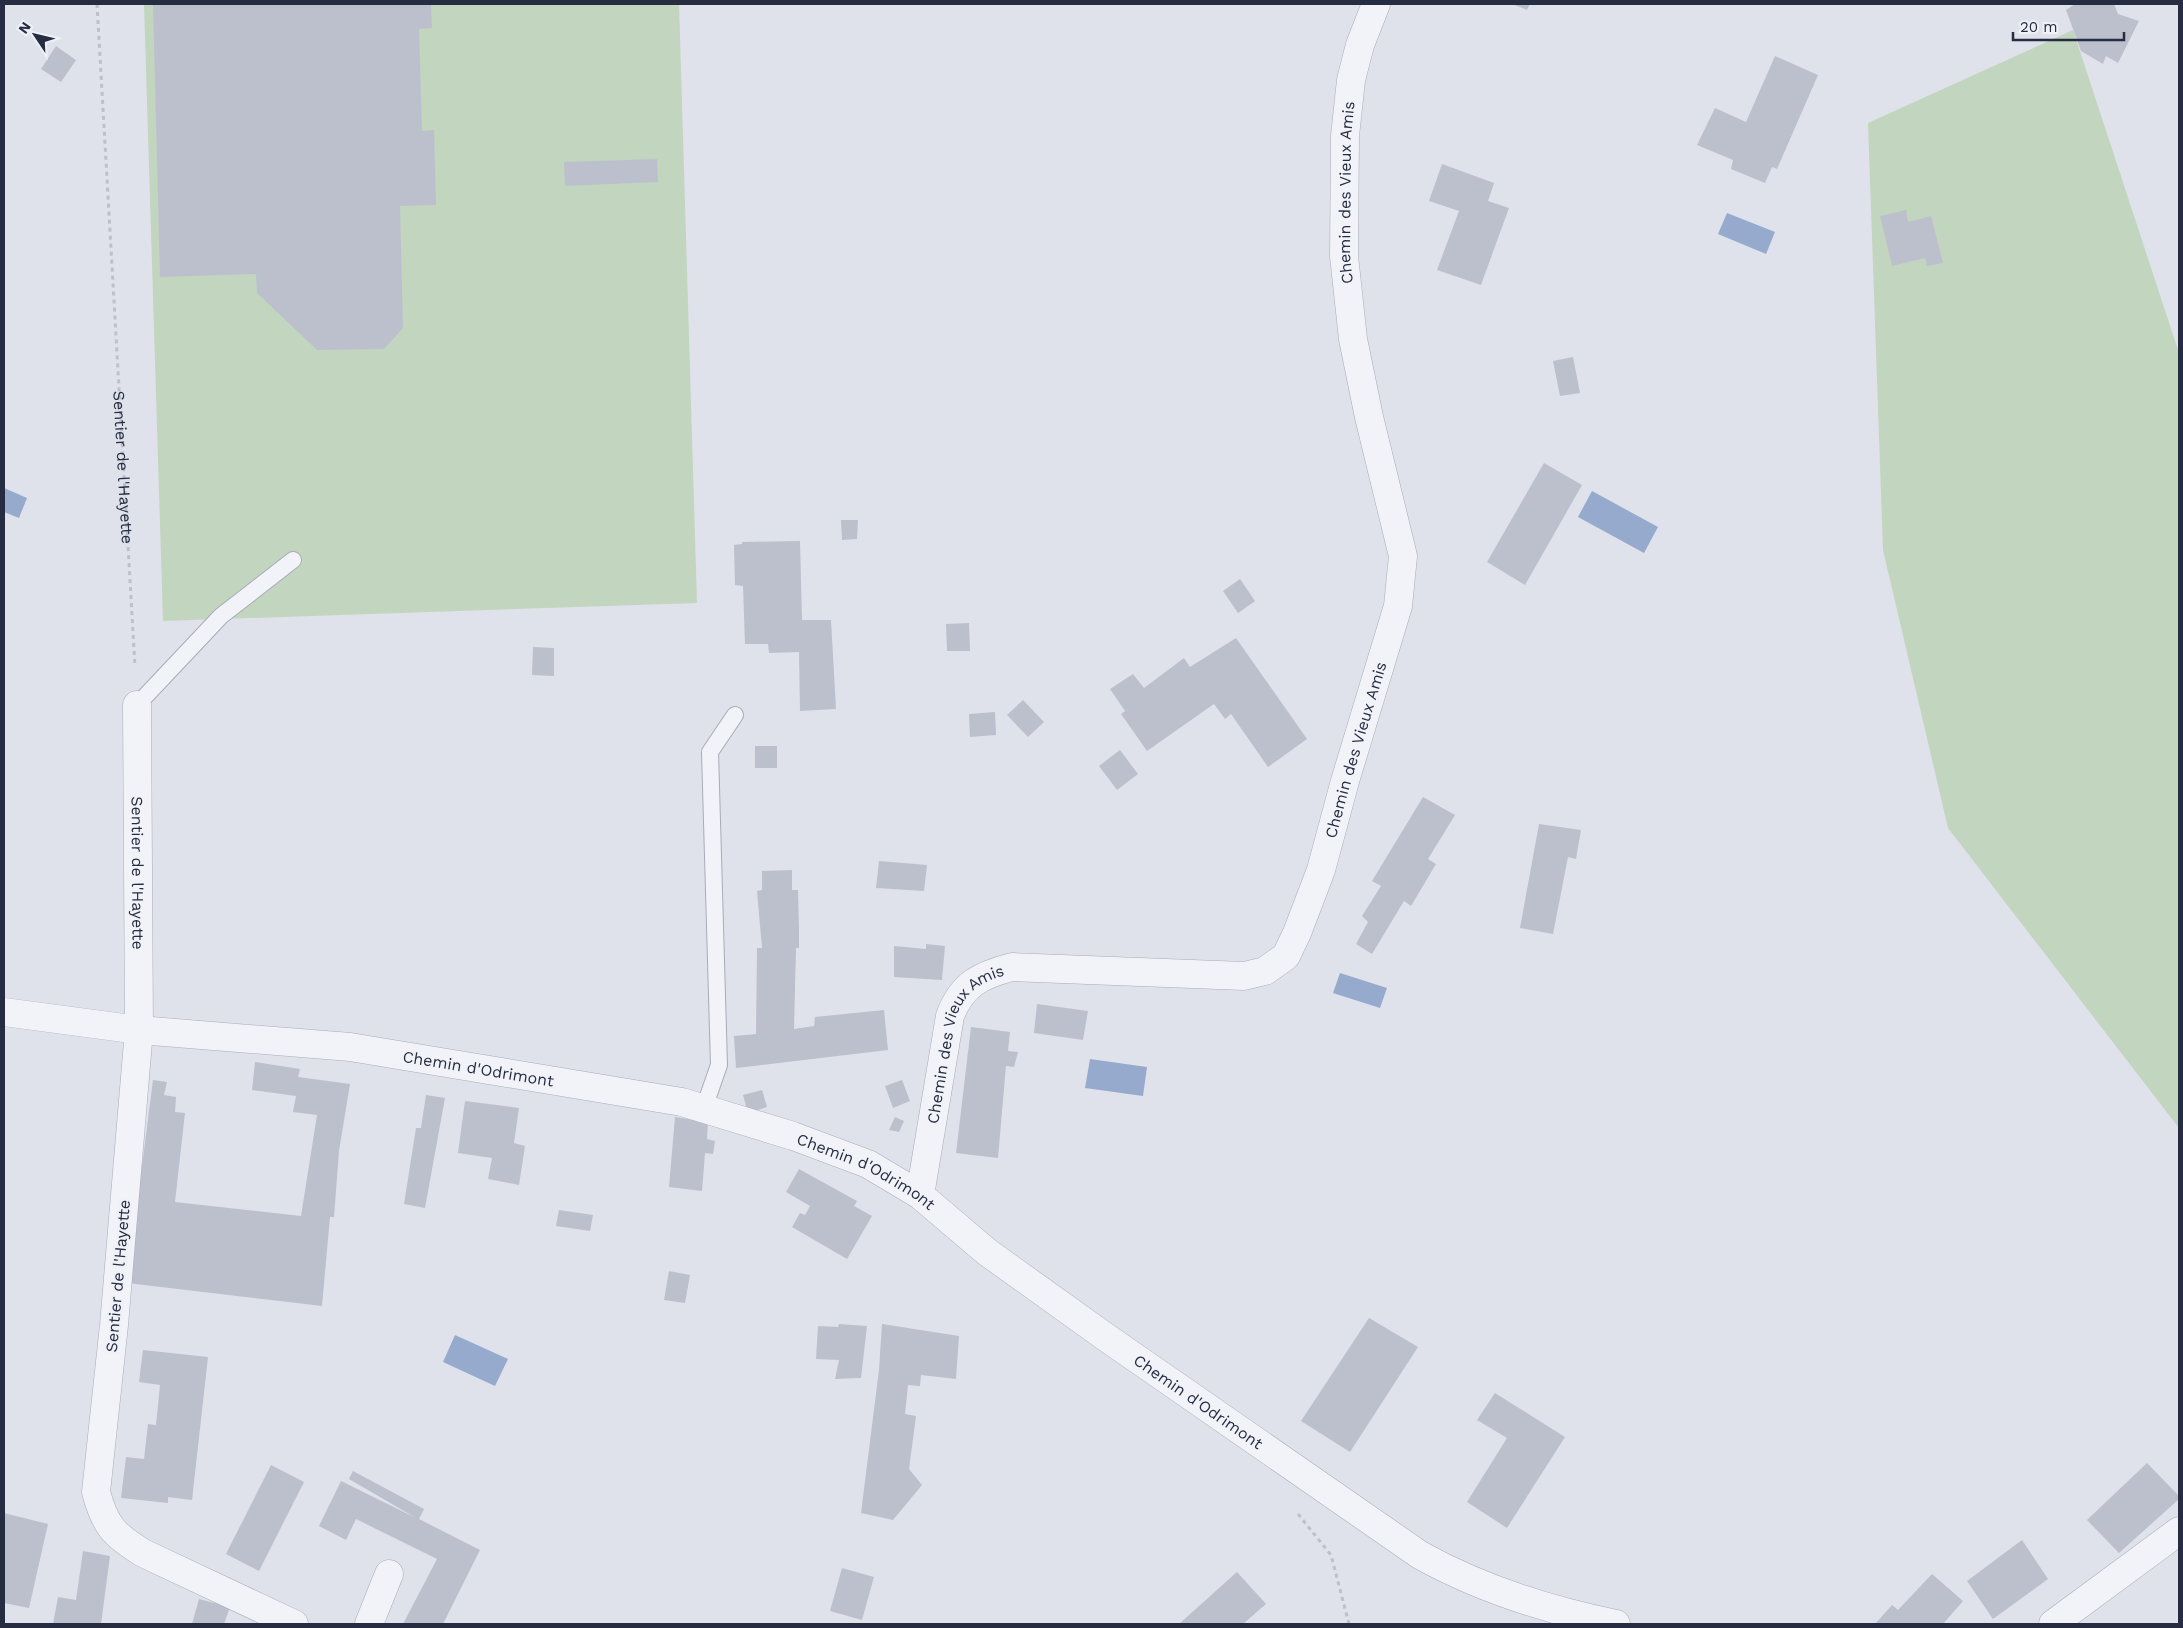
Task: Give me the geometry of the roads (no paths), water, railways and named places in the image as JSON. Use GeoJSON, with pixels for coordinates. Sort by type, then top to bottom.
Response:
{"type":"FeatureCollection","features":[{"type":"Feature","properties":{"kind":"street","name":"Chemin des Vieux Amis"},"geometry":{"type":"LineString","coordinates":[[920,1195],[950,1016],[957,999],[971,983],[989,973],[1012,967],[1244,976],[1265,971],[1286,956],[1297,933],[1321,870],[1345,781],[1398,606],[1403,556],[1369,417],[1353,339],[1344,256],[1345,136],[1351,80],[1360,45],[1376,4]]}},
{"type":"Feature","properties":{"kind":"street","name":"Sentier de l'Hayette"},"geometry":{"type":"LineString","coordinates":[[137,705],[139,1030],[114,1325],[96,1492],[101,1512],[114,1533],[143,1553],[294,1624]]}},
{"type":"Feature","properties":{"kind":"street","name":"Chemin d'Odrimont"},"geometry":{"type":"LineString","coordinates":[[4,1012],[139,1030],[350,1047],[682,1102],[793,1136],[868,1164],[920,1195],[987,1252],[1106,1338],[1420,1555],[1448,1571],[1514,1597],[1565,1613],[1616,1624]]}},
{"type":"Feature","properties":{"kind":"street"},"geometry":{"type":"LineString","coordinates":[[2053,1624],[2179,1532]]}},
{"type":"Feature","properties":{"kind":"street"},"geometry":{"type":"LineString","coordinates":[[369,1624],[388,1574]]}},
{"type":"Feature","properties":{"kind":"lane"},"geometry":{"type":"LineString","coordinates":[[137,705],[221,616],[293,560]]}},
{"type":"Feature","properties":{"kind":"lane"},"geometry":{"type":"LineString","coordinates":[[704,1108],[718,1065],[710,752],[735,715]]}},
{"type":"Feature","properties":{"kind":"water"},"geometry":{"type":"Polygon","coordinates":[[[1727,213],[1775,232],[1766,254],[1718,234],[1727,213]]]}},
{"type":"Feature","properties":{"kind":"water"},"geometry":{"type":"Polygon","coordinates":[[[4,488],[27,498],[19,518],[4,512],[4,488]]]}},
{"type":"Feature","properties":{"kind":"water"},"geometry":{"type":"Polygon","coordinates":[[[1592,491],[1658,527],[1644,553],[1578,517],[1592,491]]]}},
{"type":"Feature","properties":{"kind":"water"},"geometry":{"type":"Polygon","coordinates":[[[1340,973],[1387,988],[1380,1008],[1333,993],[1340,973]]]}},
{"type":"Feature","properties":{"kind":"water"},"geometry":{"type":"Polygon","coordinates":[[[1090,1059],[1147,1067],[1143,1096],[1085,1088],[1090,1059]]]}},
{"type":"Feature","properties":{"kind":"water"},"geometry":{"type":"Polygon","coordinates":[[[455,1335],[508,1359],[495,1386],[443,1362],[455,1335]]]}}]}
